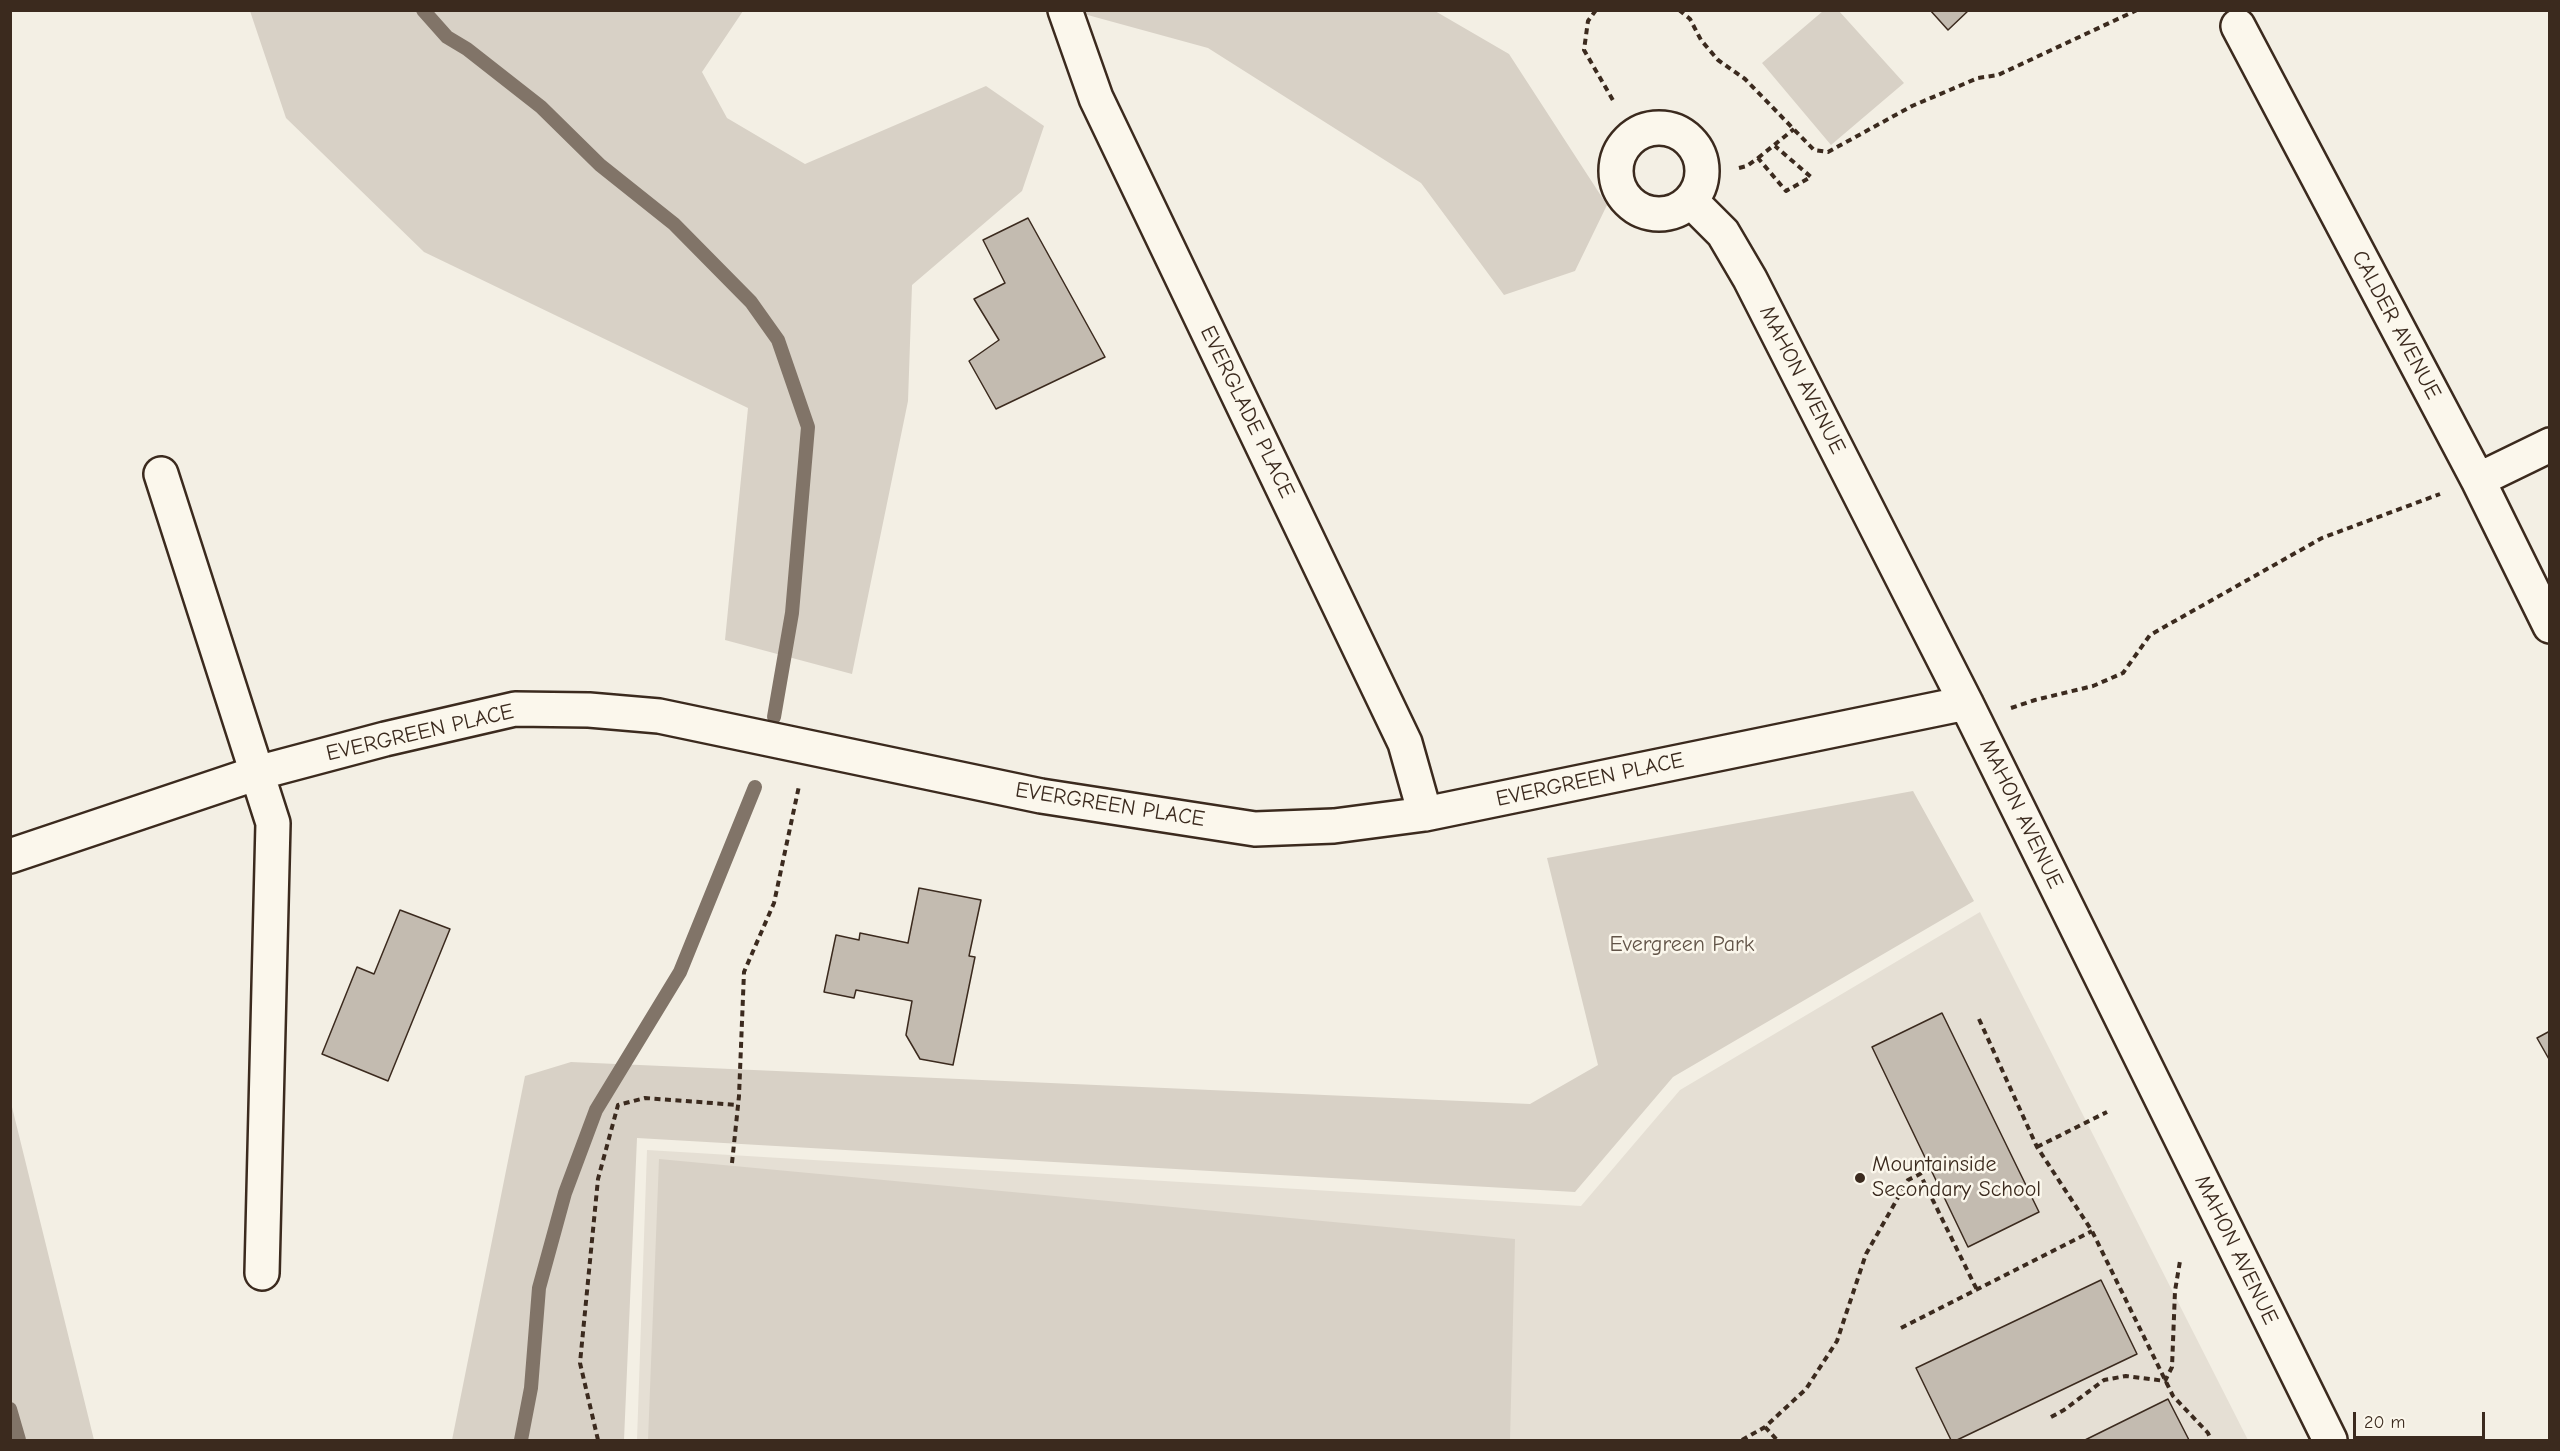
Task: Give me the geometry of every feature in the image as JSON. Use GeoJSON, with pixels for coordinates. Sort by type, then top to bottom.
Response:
{"type":"FeatureCollection","features":[{"type":"Feature","properties":{"kind":"street","name":"EVERGLADE PLACE"},"geometry":{"type":"LineString","coordinates":[[1065,10],[1096,98],[1405,742],[1425,814]]}},
{"type":"Feature","properties":{"kind":"street","name":"CALDER AVENUE"},"geometry":{"type":"LineString","coordinates":[[2238,26],[2478,480],[2550,626]]}},
{"type":"Feature","properties":{"kind":"street","name":"MAHON AVENUE"},"geometry":{"type":"LineString","coordinates":[[1691,201],[1723,233],[1750,279],[1966,703],[2330,1440]]}},
{"type":"Feature","properties":{"kind":"street"},"geometry":{"type":"LineString","coordinates":[[2478,480],[2550,445]]}},
{"type":"Feature","properties":{"kind":"street"},"geometry":{"type":"LineString","coordinates":[[161,474],[273,823],[262,1273]]}},
{"type":"Feature","properties":{"kind":"street","name":"EVERGREEN PLACE"},"geometry":{"type":"LineString","coordinates":[[10,856],[257,773],[385,739],[515,709],[589,710],[659,716],[1041,796],[1255,829],[1334,826],[1425,814],[1966,703]]}},
{"type":"Feature","properties":{"kind":"path"},"geometry":{"type":"LineString","coordinates":[[1596,10],[1588,21],[1584,50],[1614,102]]}},
{"type":"Feature","properties":{"kind":"path"},"geometry":{"type":"LineString","coordinates":[[1679,10],[1690,19],[1701,40],[1718,60],[1745,79],[1814,150],[1828,152],[1919,103],[1978,78],[1998,75],[2137,10]]}},
{"type":"Feature","properties":{"kind":"path"},"geometry":{"type":"LineString","coordinates":[[1739,168],[1747,166],[1794,129]]}},
{"type":"Feature","properties":{"kind":"path"},"geometry":{"type":"LineString","coordinates":[[1758,158],[1786,191],[1811,177],[1775,146]]}},
{"type":"Feature","properties":{"kind":"path"},"geometry":{"type":"LineString","coordinates":[[2001,712],[2035,699],[2093,686],[2123,673],[2150,635],[2322,538],[2478,480]]}},
{"type":"Feature","properties":{"kind":"path"},"geometry":{"type":"LineString","coordinates":[[732,1163],[738,1105],[744,972],[774,903],[799,785],[803,746]]}},
{"type":"Feature","properties":{"kind":"path"},"geometry":{"type":"LineString","coordinates":[[1979,1019],[2037,1147],[2092,1231],[2165,1382],[2174,1396],[2208,1433],[2211,1440]]}},
{"type":"Feature","properties":{"kind":"path"},"geometry":{"type":"LineString","coordinates":[[598,1440],[580,1363],[598,1179],[618,1105],[645,1098],[738,1105]]}},
{"type":"Feature","properties":{"kind":"path"},"geometry":{"type":"LineString","coordinates":[[2037,1147],[2107,1112]]}},
{"type":"Feature","properties":{"kind":"path"},"geometry":{"type":"LineString","coordinates":[[1742,1440],[1765,1427],[1806,1389],[1837,1341],[1866,1254],[1908,1180],[1920,1174],[1977,1290]]}},
{"type":"Feature","properties":{"kind":"path"},"geometry":{"type":"LineString","coordinates":[[1902,1328],[2092,1231]]}},
{"type":"Feature","properties":{"kind":"path"},"geometry":{"type":"LineString","coordinates":[[2165,1382],[2172,1367],[2175,1291],[2180,1261]]}},
{"type":"Feature","properties":{"kind":"path"},"geometry":{"type":"LineString","coordinates":[[2051,1417],[2104,1380],[2126,1376],[2165,1382]]}},
{"type":"Feature","properties":{"kind":"path"},"geometry":{"type":"LineString","coordinates":[[1765,1427],[1777,1440]]}},
{"type":"Feature","properties":{"kind":"shaded area","name":"Mountainside Secondary School"},"geometry":{"type":"Polygon","coordinates":[[[1980,912],[2248,1440],[637,1440],[647,1150],[1581,1206],[1680,1090],[1980,912]]]}},
{"type":"Feature","properties":{"kind":"green space"},"geometry":{"type":"Polygon","coordinates":[[[250,11],[743,11],[702,72],[727,118],[805,164],[986,86],[1044,126],[1022,191],[912,285],[908,401],[852,674],[725,640],[748,408],[424,252],[286,118],[250,11]]]}},
{"type":"Feature","properties":{"kind":"green space"},"geometry":{"type":"Polygon","coordinates":[[[1073,11],[1435,11],[1509,54],[1607,205],[1575,271],[1504,295],[1421,183],[1208,48],[1073,11]]]}},
{"type":"Feature","properties":{"kind":"green space"},"geometry":{"type":"Polygon","coordinates":[[[1823,11],[1839,11],[1904,83],[1831,145],[1762,63],[1823,11]]]}},
{"type":"Feature","properties":{"kind":"green space","name":"Evergreen Park"},"geometry":{"type":"Polygon","coordinates":[[[1913,791],[1974,901],[1673,1077],[1575,1192],[637,1138],[624,1440],[452,1440],[525,1076],[571,1062],[1530,1104],[1598,1065],[1547,858],[1913,791]]]}},
{"type":"Feature","properties":{"kind":"green space"},"geometry":{"type":"Polygon","coordinates":[[[11,1103],[94,1440],[11,1440],[11,1103]]]}},
{"type":"Feature","properties":{"kind":"green space"},"geometry":{"type":"Polygon","coordinates":[[[659,1159],[1515,1239],[1510,1440],[648,1440],[659,1159]]]}},
{"type":"Feature","properties":{"kind":"building"},"geometry":{"type":"Polygon","coordinates":[[[1930,10],[1969,10],[1948,30],[1930,10]]]}},
{"type":"Feature","properties":{"kind":"building"},"geometry":{"type":"Polygon","coordinates":[[[1028,218],[1105,357],[996,409],[969,361],[999,340],[974,299],[1005,283],[983,240],[1028,218]]]}},
{"type":"Feature","properties":{"kind":"building"},"geometry":{"type":"Polygon","coordinates":[[[919,888],[981,900],[969,956],[975,957],[953,1065],[920,1059],[906,1035],[912,1001],[856,990],[854,998],[824,992],[836,935],[859,940],[860,933],[908,943],[919,888]]]}},
{"type":"Feature","properties":{"kind":"building"},"geometry":{"type":"Polygon","coordinates":[[[400,910],[450,929],[388,1081],[322,1054],[357,967],[374,974],[400,910]]]}},
{"type":"Feature","properties":{"kind":"building"},"geometry":{"type":"Polygon","coordinates":[[[1942,1013],[2039,1212],[1968,1247],[1872,1047],[1942,1013]]]}},
{"type":"Feature","properties":{"kind":"building"},"geometry":{"type":"Polygon","coordinates":[[[2550,1031],[2550,1061],[2537,1038],[2550,1031]]]}},
{"type":"Feature","properties":{"kind":"building"},"geometry":{"type":"Polygon","coordinates":[[[2101,1280],[2137,1354],[1957,1440],[1951,1440],[1916,1368],[2101,1280]]]}},
{"type":"Feature","properties":{"kind":"building"},"geometry":{"type":"Polygon","coordinates":[[[2168,1399],[2189,1440],[2085,1440],[2168,1399]]]}},
{"type":"Feature","properties":{"kind":"waterway"},"geometry":{"type":"LineString","coordinates":[[423,10],[447,37],[467,49],[541,107],[600,165],[674,224],[751,302],[778,340],[808,427],[792,613],[774,717]]}},
{"type":"Feature","properties":{"kind":"waterway"},"geometry":{"type":"LineString","coordinates":[[521,1440],[531,1388],[539,1288],[565,1193],[596,1110],[680,972],[755,787]]}},
{"type":"Feature","properties":{"kind":"waterway"},"geometry":{"type":"LineString","coordinates":[[10,1409],[19,1440]]}},
{"type":"Feature","properties":{"kind":"place","name":"Mountainside Secondary School"},"geometry":{"type":"Point","coordinates":[1860,1178]}}]}
